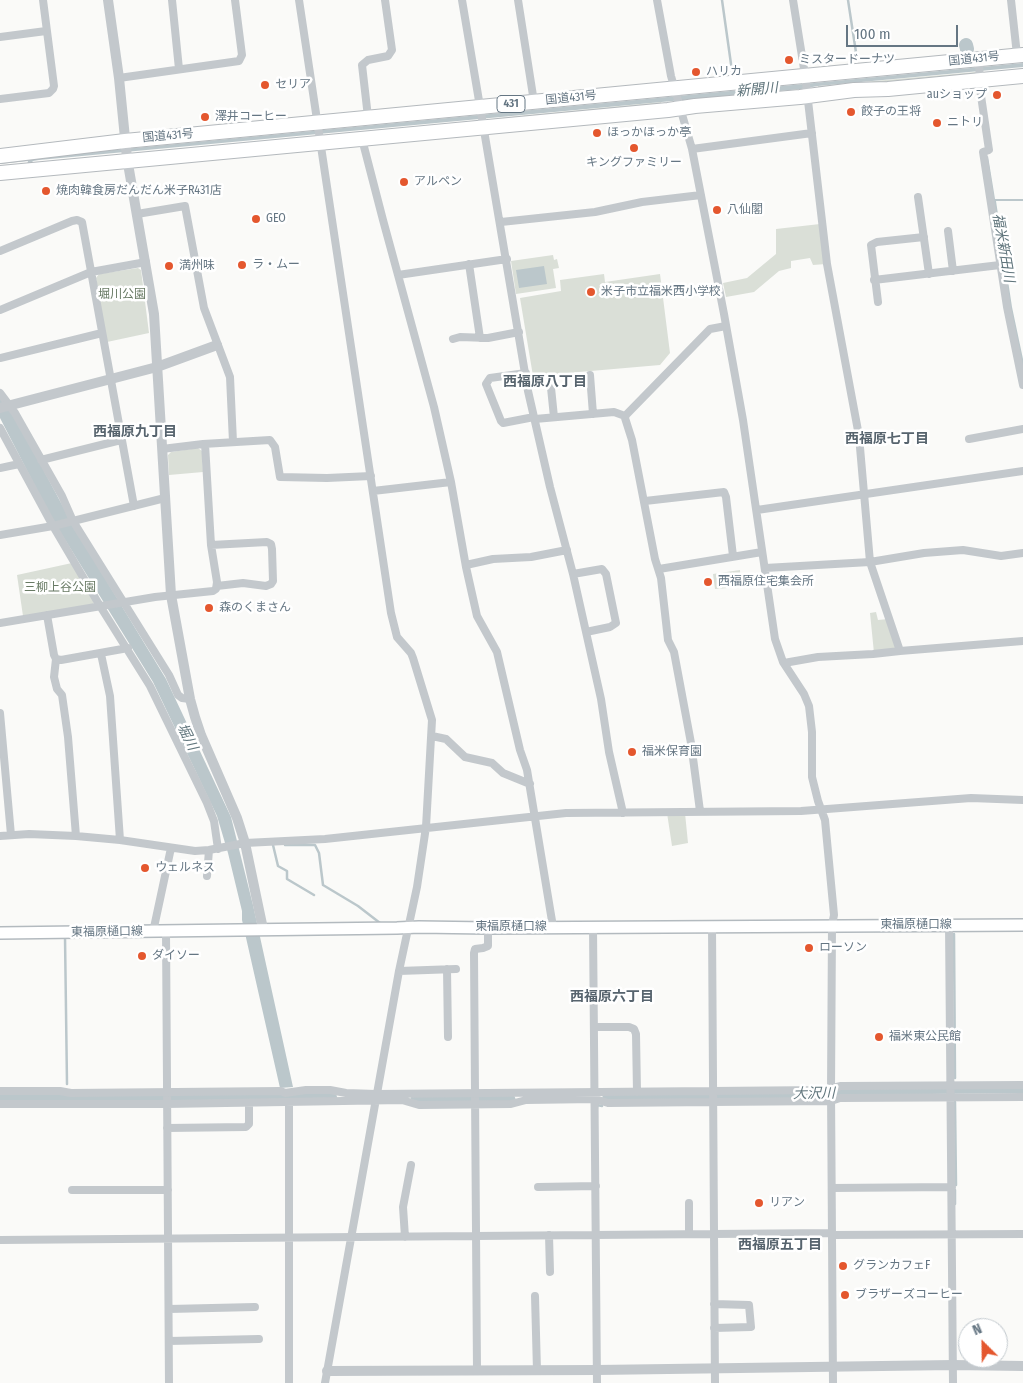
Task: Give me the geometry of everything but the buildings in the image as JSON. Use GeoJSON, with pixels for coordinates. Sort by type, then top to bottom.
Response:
{"type":"FeatureCollection","features":[{"type":"Feature","properties":{"kind":"highway","name":"国道431号"},"geometry":{"type":"LineString","coordinates":[[0,156],[317,124],[368,117],[675,90],[979,61],[1020,55]]}},
{"type":"Feature","properties":{"kind":"highway","name":"国道431号"},"geometry":{"type":"LineString","coordinates":[[0,174],[807,94],[888,89],[981,78],[1023,76]]}},
{"type":"Feature","properties":{"kind":"main road","name":"東福原樋口線"},"geometry":{"type":"LineString","coordinates":[[0,933],[166,932],[261,929],[1023,925]]}},
{"type":"Feature","properties":{"kind":"street"},"geometry":{"type":"LineString","coordinates":[[0,99],[52,92],[54,86],[43,0]]}},
{"type":"Feature","properties":{"kind":"street"},"geometry":{"type":"LineString","coordinates":[[108,0],[119,78],[127,160],[154,314],[171,595],[190,698],[201,735],[237,818],[245,843],[261,929]]}},
{"type":"Feature","properties":{"kind":"street"},"geometry":{"type":"LineString","coordinates":[[172,0],[179,69]]}},
{"type":"Feature","properties":{"kind":"street"},"geometry":{"type":"LineString","coordinates":[[119,78],[236,62],[242,55],[235,0]]}},
{"type":"Feature","properties":{"kind":"street"},"geometry":{"type":"LineString","coordinates":[[299,0],[319,141],[345,301],[361,421],[365,434],[395,633],[398,640],[407,648],[413,658],[431,712],[432,736],[426,827],[417,888],[399,971],[325,1383]]}},
{"type":"Feature","properties":{"kind":"street"},"geometry":{"type":"LineString","coordinates":[[368,117],[362,65],[368,60],[388,56],[392,50],[384,0]]}},
{"type":"Feature","properties":{"kind":"street"},"geometry":{"type":"LineString","coordinates":[[462,0],[534,418],[573,574],[601,699],[623,813]]}},
{"type":"Feature","properties":{"kind":"street"},"geometry":{"type":"LineString","coordinates":[[518,0],[534,102]]}},
{"type":"Feature","properties":{"kind":"street"},"geometry":{"type":"LineString","coordinates":[[657,0],[671,76],[692,149],[744,420],[775,639],[784,663],[804,694],[809,706],[812,732],[812,777],[825,820],[829,851],[834,915],[832,925],[831,1094],[833,1383]]}},
{"type":"Feature","properties":{"kind":"street"},"geometry":{"type":"LineString","coordinates":[[793,0],[805,77],[828,264],[859,436],[870,562],[900,651]]}},
{"type":"Feature","properties":{"kind":"street"},"geometry":{"type":"LineString","coordinates":[[1011,0],[1020,55]]}},
{"type":"Feature","properties":{"kind":"street"},"geometry":{"type":"LineString","coordinates":[[0,36],[46,31]]}},
{"type":"Feature","properties":{"kind":"street"},"geometry":{"type":"LineString","coordinates":[[979,61],[989,150],[983,152],[1000,265],[1020,360],[1023,385]]}},
{"type":"Feature","properties":{"kind":"street"},"geometry":{"type":"LineString","coordinates":[[692,149],[812,133]]}},
{"type":"Feature","properties":{"kind":"street"},"geometry":{"type":"LineString","coordinates":[[362,139],[434,407],[451,482],[477,616],[497,652],[530,784],[552,927]]}},
{"type":"Feature","properties":{"kind":"street"},"geometry":{"type":"LineString","coordinates":[[501,222],[595,212],[642,202],[701,195]]}},
{"type":"Feature","properties":{"kind":"street"},"geometry":{"type":"LineString","coordinates":[[918,197],[929,274]]}},
{"type":"Feature","properties":{"kind":"street"},"geometry":{"type":"LineString","coordinates":[[137,214],[185,206],[204,308],[216,345],[230,376],[233,442]]}},
{"type":"Feature","properties":{"kind":"street"},"geometry":{"type":"LineString","coordinates":[[0,251],[72,221],[80,220],[134,506]]}},
{"type":"Feature","properties":{"kind":"street"},"geometry":{"type":"LineString","coordinates":[[948,232],[953,271]]}},
{"type":"Feature","properties":{"kind":"street"},"geometry":{"type":"LineString","coordinates":[[878,302],[870,250],[873,244],[924,237]]}},
{"type":"Feature","properties":{"kind":"street"},"geometry":{"type":"LineString","coordinates":[[398,275],[507,258]]}},
{"type":"Feature","properties":{"kind":"street"},"geometry":{"type":"LineString","coordinates":[[0,310],[91,272],[146,262]]}},
{"type":"Feature","properties":{"kind":"street"},"geometry":{"type":"LineString","coordinates":[[469,264],[480,338]]}},
{"type":"Feature","properties":{"kind":"street"},"geometry":{"type":"LineString","coordinates":[[874,280],[1000,265]]}},
{"type":"Feature","properties":{"kind":"street"},"geometry":{"type":"LineString","coordinates":[[625,416],[710,329],[726,326]]}},
{"type":"Feature","properties":{"kind":"street"},"geometry":{"type":"LineString","coordinates":[[452,339],[460,337],[488,338],[519,332]]}},
{"type":"Feature","properties":{"kind":"street"},"geometry":{"type":"LineString","coordinates":[[0,358],[102,333]]}},
{"type":"Feature","properties":{"kind":"street"},"geometry":{"type":"LineString","coordinates":[[5,407],[157,367],[216,345]]}},
{"type":"Feature","properties":{"kind":"street"},"geometry":{"type":"LineString","coordinates":[[526,373],[490,378],[486,384],[503,423],[534,418],[614,412],[625,416]]}},
{"type":"Feature","properties":{"kind":"street"},"geometry":{"type":"LineString","coordinates":[[590,375],[593,414]]}},
{"type":"Feature","properties":{"kind":"street"},"geometry":{"type":"LineString","coordinates":[[550,378],[554,417]]}},
{"type":"Feature","properties":{"kind":"street"},"geometry":{"type":"LineString","coordinates":[[0,394],[5,407],[41,460],[120,603],[168,675],[178,695],[184,699],[190,698]]}},
{"type":"Feature","properties":{"kind":"street"},"geometry":{"type":"LineString","coordinates":[[625,416],[645,501],[655,559],[659,569],[668,640],[674,652],[691,743],[700,811]]}},
{"type":"Feature","properties":{"kind":"street"},"geometry":{"type":"LineString","coordinates":[[0,428],[53,526],[150,686],[207,803],[222,848]]}},
{"type":"Feature","properties":{"kind":"street"},"geometry":{"type":"LineString","coordinates":[[969,439],[1023,429]]}},
{"type":"Feature","properties":{"kind":"street"},"geometry":{"type":"LineString","coordinates":[[41,460],[122,440]]}},
{"type":"Feature","properties":{"kind":"street"},"geometry":{"type":"LineString","coordinates":[[162,449],[204,444],[272,441],[275,447],[280,475],[283,477],[371,476]]}},
{"type":"Feature","properties":{"kind":"street"},"geometry":{"type":"LineString","coordinates":[[204,444],[211,545],[217,586]]}},
{"type":"Feature","properties":{"kind":"street"},"geometry":{"type":"LineString","coordinates":[[0,468],[19,464]]}},
{"type":"Feature","properties":{"kind":"street"},"geometry":{"type":"LineString","coordinates":[[757,510],[1023,471]]}},
{"type":"Feature","properties":{"kind":"street"},"geometry":{"type":"LineString","coordinates":[[373,491],[451,482]]}},
{"type":"Feature","properties":{"kind":"street"},"geometry":{"type":"LineString","coordinates":[[645,501],[724,492],[732,556]]}},
{"type":"Feature","properties":{"kind":"street"},"geometry":{"type":"LineString","coordinates":[[0,535],[53,526],[165,498]]}},
{"type":"Feature","properties":{"kind":"street"},"geometry":{"type":"LineString","coordinates":[[0,623],[171,595],[213,591],[217,586],[243,583],[266,586],[272,584],[271,544],[267,542],[211,545]]}},
{"type":"Feature","properties":{"kind":"street"},"geometry":{"type":"LineString","coordinates":[[466,565],[493,559],[531,557],[567,550]]}},
{"type":"Feature","properties":{"kind":"street"},"geometry":{"type":"LineString","coordinates":[[765,568],[870,562],[924,553],[963,550],[1001,556],[1023,553]]}},
{"type":"Feature","properties":{"kind":"street"},"geometry":{"type":"LineString","coordinates":[[659,569],[762,552]]}},
{"type":"Feature","properties":{"kind":"street"},"geometry":{"type":"LineString","coordinates":[[573,574],[599,568],[605,570],[612,601],[616,623],[610,627],[586,632]]}},
{"type":"Feature","properties":{"kind":"street"},"geometry":{"type":"LineString","coordinates":[[47,615],[56,659],[54,677],[57,689],[62,695],[68,737],[76,836]]}},
{"type":"Feature","properties":{"kind":"street"},"geometry":{"type":"LineString","coordinates":[[784,663],[818,657],[1023,641]]}},
{"type":"Feature","properties":{"kind":"street"},"geometry":{"type":"LineString","coordinates":[[56,659],[61,660],[101,654],[128,648]]}},
{"type":"Feature","properties":{"kind":"street"},"geometry":{"type":"LineString","coordinates":[[101,654],[110,696],[120,840]]}},
{"type":"Feature","properties":{"kind":"street"},"geometry":{"type":"LineString","coordinates":[[0,713],[11,835]]}},
{"type":"Feature","properties":{"kind":"street"},"geometry":{"type":"LineString","coordinates":[[432,736],[446,739],[465,757],[492,763],[503,773],[530,784]]}},
{"type":"Feature","properties":{"kind":"street"},"geometry":{"type":"LineString","coordinates":[[0,836],[76,836],[120,840],[194,851],[245,843],[325,839],[566,813],[763,812],[971,798],[1023,800]]}},
{"type":"Feature","properties":{"kind":"street"},"geometry":{"type":"LineString","coordinates":[[153,932],[171,848]]}},
{"type":"Feature","properties":{"kind":"street"},"geometry":{"type":"LineString","coordinates":[[207,876],[209,850]]}},
{"type":"Feature","properties":{"kind":"street"},"geometry":{"type":"LineString","coordinates":[[949,925],[953,1383]]}},
{"type":"Feature","properties":{"kind":"street"},"geometry":{"type":"LineString","coordinates":[[712,926],[715,1383]]}},
{"type":"Feature","properties":{"kind":"street"},"geometry":{"type":"LineString","coordinates":[[593,927],[597,1383]]}},
{"type":"Feature","properties":{"kind":"street"},"geometry":{"type":"LineString","coordinates":[[477,1370],[474,950],[488,946],[488,928]]}},
{"type":"Feature","properties":{"kind":"street"},"geometry":{"type":"LineString","coordinates":[[166,932],[169,1383]]}},
{"type":"Feature","properties":{"kind":"street"},"geometry":{"type":"LineString","coordinates":[[447,969],[448,1036]]}},
{"type":"Feature","properties":{"kind":"street"},"geometry":{"type":"LineString","coordinates":[[399,971],[456,969]]}},
{"type":"Feature","properties":{"kind":"street"},"geometry":{"type":"LineString","coordinates":[[594,1027],[634,1029],[636,1034],[637,1092]]}},
{"type":"Feature","properties":{"kind":"street"},"geometry":{"type":"LineString","coordinates":[[595,1095],[608,1103],[713,1102],[831,1094],[841,1086],[1023,1085]]}},
{"type":"Feature","properties":{"kind":"street"},"geometry":{"type":"LineString","coordinates":[[0,1091],[60,1090],[72,1093],[249,1103],[377,1097]]}},
{"type":"Feature","properties":{"kind":"street"},"geometry":{"type":"LineString","coordinates":[[0,1104],[167,1098],[281,1091],[295,1093],[306,1090],[330,1090],[402,1100],[420,1105],[475,1099],[511,1104],[526,1100],[637,1092],[824,1090],[840,1098],[1023,1097]]}},
{"type":"Feature","properties":{"kind":"street"},"geometry":{"type":"LineString","coordinates":[[289,1102],[287,1238],[289,1383]]}},
{"type":"Feature","properties":{"kind":"street"},"geometry":{"type":"LineString","coordinates":[[167,1128],[246,1127],[249,1124],[249,1103]]}},
{"type":"Feature","properties":{"kind":"street"},"geometry":{"type":"LineString","coordinates":[[405,1237],[403,1207],[411,1165]]}},
{"type":"Feature","properties":{"kind":"street"},"geometry":{"type":"LineString","coordinates":[[538,1187],[596,1186]]}},
{"type":"Feature","properties":{"kind":"street"},"geometry":{"type":"LineString","coordinates":[[832,1188],[952,1187]]}},
{"type":"Feature","properties":{"kind":"street"},"geometry":{"type":"LineString","coordinates":[[72,1190],[168,1190]]}},
{"type":"Feature","properties":{"kind":"street"},"geometry":{"type":"LineString","coordinates":[[689,1203],[689,1234]]}},
{"type":"Feature","properties":{"kind":"street"},"geometry":{"type":"LineString","coordinates":[[0,1240],[689,1234],[1023,1234]]}},
{"type":"Feature","properties":{"kind":"street"},"geometry":{"type":"LineString","coordinates":[[549,1235],[550,1272]]}},
{"type":"Feature","properties":{"kind":"street"},"geometry":{"type":"LineString","coordinates":[[535,1296],[537,1371]]}},
{"type":"Feature","properties":{"kind":"street"},"geometry":{"type":"LineString","coordinates":[[714,1304],[749,1305],[751,1327],[714,1328]]}},
{"type":"Feature","properties":{"kind":"street"},"geometry":{"type":"LineString","coordinates":[[168,1309],[255,1307]]}},
{"type":"Feature","properties":{"kind":"street"},"geometry":{"type":"LineString","coordinates":[[169,1341],[259,1339]]}},
{"type":"Feature","properties":{"kind":"street"},"geometry":{"type":"LineString","coordinates":[[327,1372],[953,1365],[1023,1366]]}},
{"type":"Feature","properties":{"kind":"green space"},"geometry":{"type":"Polygon","coordinates":[[[976,72],[975,75],[887,85],[853,84],[818,88],[818,86],[976,72]]]}},
{"type":"Feature","properties":{"kind":"green space"},"geometry":{"type":"Polygon","coordinates":[[[661,102],[663,106],[559,116],[488,119],[661,102]]]}},
{"type":"Feature","properties":{"kind":"green space"},"geometry":{"type":"Polygon","coordinates":[[[820,224],[826,264],[813,265],[810,258],[791,261],[791,268],[779,271],[754,292],[726,297],[723,283],[747,278],[776,254],[776,229],[820,224]]]}},
{"type":"Feature","properties":{"kind":"green space"},"geometry":{"type":"Polygon","coordinates":[[[553,255],[554,260],[557,259],[559,268],[553,269],[556,288],[516,294],[511,261],[553,255]]]}},
{"type":"Feature","properties":{"kind":"green space","name":"堀川公園"},"geometry":{"type":"Polygon","coordinates":[[[138,268],[141,270],[149,333],[107,342],[96,278],[99,274],[138,268]]]}},
{"type":"Feature","properties":{"kind":"green space"},"geometry":{"type":"Polygon","coordinates":[[[604,274],[605,282],[660,274],[670,353],[660,365],[533,376],[520,298],[561,291],[560,280],[604,274]]]}},
{"type":"Feature","properties":{"kind":"green space"},"geometry":{"type":"Polygon","coordinates":[[[198,448],[202,451],[203,472],[169,475],[168,455],[171,452],[198,448]]]}},
{"type":"Feature","properties":{"kind":"green space","name":"三柳上谷公園"},"geometry":{"type":"Polygon","coordinates":[[[72,563],[95,600],[93,604],[23,616],[17,575],[72,563]]]}},
{"type":"Feature","properties":{"kind":"green space"},"geometry":{"type":"Polygon","coordinates":[[[740,570],[741,587],[715,589],[713,574],[740,570]]]}},
{"type":"Feature","properties":{"kind":"green space"},"geometry":{"type":"Polygon","coordinates":[[[876,612],[878,620],[888,619],[898,649],[874,653],[870,613],[876,612]]]}},
{"type":"Feature","properties":{"kind":"green space"},"geometry":{"type":"Polygon","coordinates":[[[667,813],[685,813],[688,843],[672,846],[667,813]]]}},
{"type":"Feature","properties":{"kind":"water","name":"新開川"},"geometry":{"type":"Polygon","coordinates":[[[1023,63],[1023,67],[801,89],[39,160],[33,161],[29,166],[27,165],[28,161],[0,164],[40,157],[1023,63]]]}},
{"type":"Feature","properties":{"kind":"water"},"geometry":{"type":"Polygon","coordinates":[[[988,156],[995,199],[1023,199],[1023,201],[996,201],[1012,307],[1023,359],[1023,373],[1012,323],[985,158],[988,156]]]}},
{"type":"Feature","properties":{"kind":"water"},"geometry":{"type":"Polygon","coordinates":[[[544,266],[547,284],[519,288],[516,270],[544,266]]]}},
{"type":"Feature","properties":{"kind":"water","name":"堀川"},"geometry":{"type":"Polygon","coordinates":[[[0,397],[13,413],[75,529],[166,679],[231,817],[253,905],[293,1087],[280,1088],[242,920],[242,911],[217,816],[153,682],[51,517],[0,418],[0,397]]]}},
{"type":"Feature","properties":{"kind":"water","name":"大沢川"},"geometry":{"type":"Polygon","coordinates":[[[1023,1086],[1023,1093],[838,1095],[824,1098],[609,1101],[602,1099],[603,1094],[1023,1086]]]}},
{"type":"Feature","properties":{"kind":"water"},"geometry":{"type":"Polygon","coordinates":[[[412,1095],[514,1095],[516,1100],[419,1102],[410,1100],[412,1095]]]}},
{"type":"Feature","properties":{"kind":"waterway"},"geometry":{"type":"LineString","coordinates":[[722,0],[732,71]]}},
{"type":"Feature","properties":{"kind":"waterway"},"geometry":{"type":"LineString","coordinates":[[848,0],[857,59]]}},
{"type":"Feature","properties":{"kind":"waterway","name":"福米新田川"},"geometry":{"type":"LineString","coordinates":[[966,45],[967,49]]}},
{"type":"Feature","properties":{"kind":"waterway"},"geometry":{"type":"LineString","coordinates":[[273,845],[278,866],[287,871],[287,879],[314,895]]}},
{"type":"Feature","properties":{"kind":"waterway"},"geometry":{"type":"LineString","coordinates":[[285,845],[315,845],[319,853],[323,885],[358,906],[380,923]]}},
{"type":"Feature","properties":{"kind":"waterway"},"geometry":{"type":"LineString","coordinates":[[954,934],[955,1078]]}},
{"type":"Feature","properties":{"kind":"waterway"},"geometry":{"type":"LineString","coordinates":[[65,937],[67,1084]]}},
{"type":"Feature","properties":{"kind":"waterway"},"geometry":{"type":"LineString","coordinates":[[0,1100],[330,1097]]}},
{"type":"Feature","properties":{"kind":"waterway"},"geometry":{"type":"LineString","coordinates":[[955,1102],[956,1185]]}},
{"type":"Feature","properties":{"kind":"waterway"},"geometry":{"type":"LineString","coordinates":[[597,1108],[597,1105],[602,1106]]}},
{"type":"Feature","properties":{"kind":"waterway"},"geometry":{"type":"LineString","coordinates":[[955,1190],[955,1204]]}},
{"type":"Feature","properties":{"kind":"place","name":"ミスタードーナツ"},"geometry":{"type":"Point","coordinates":[789,60]}},
{"type":"Feature","properties":{"kind":"place","name":"ハリカ"},"geometry":{"type":"Point","coordinates":[696,72]}},
{"type":"Feature","properties":{"kind":"place","name":"セリア"},"geometry":{"type":"Point","coordinates":[265,85]}},
{"type":"Feature","properties":{"kind":"place","name":"auショップ"},"geometry":{"type":"Point","coordinates":[997,95]}},
{"type":"Feature","properties":{"kind":"place","name":"餃子の王将"},"geometry":{"type":"Point","coordinates":[851,112]}},
{"type":"Feature","properties":{"kind":"place","name":"澤井コーヒー"},"geometry":{"type":"Point","coordinates":[205,117]}},
{"type":"Feature","properties":{"kind":"place","name":"ニトリ"},"geometry":{"type":"Point","coordinates":[937,123]}},
{"type":"Feature","properties":{"kind":"place","name":"ほっかほっか亭"},"geometry":{"type":"Point","coordinates":[597,133]}},
{"type":"Feature","properties":{"kind":"place","name":"キングファミリー"},"geometry":{"type":"Point","coordinates":[634,148]}},
{"type":"Feature","properties":{"kind":"place","name":"アルペン"},"geometry":{"type":"Point","coordinates":[404,182]}},
{"type":"Feature","properties":{"kind":"place","name":"焼肉韓食房だんだん米子R431店"},"geometry":{"type":"Point","coordinates":[46,191]}},
{"type":"Feature","properties":{"kind":"place","name":"八仙閣"},"geometry":{"type":"Point","coordinates":[717,210]}},
{"type":"Feature","properties":{"kind":"place","name":"GEO"},"geometry":{"type":"Point","coordinates":[256,219]}},
{"type":"Feature","properties":{"kind":"place","name":"ラ・ムー"},"geometry":{"type":"Point","coordinates":[242,265]}},
{"type":"Feature","properties":{"kind":"place","name":"満州味"},"geometry":{"type":"Point","coordinates":[169,266]}},
{"type":"Feature","properties":{"kind":"place","name":"米子市立福米西小学校"},"geometry":{"type":"Point","coordinates":[591,292]}},
{"type":"Feature","properties":{"kind":"place","name":"西福原住宅集会所"},"geometry":{"type":"Point","coordinates":[708,582]}},
{"type":"Feature","properties":{"kind":"place","name":"森のくまさん"},"geometry":{"type":"Point","coordinates":[209,608]}},
{"type":"Feature","properties":{"kind":"place","name":"福米保育園"},"geometry":{"type":"Point","coordinates":[632,752]}},
{"type":"Feature","properties":{"kind":"place","name":"ウェルネス"},"geometry":{"type":"Point","coordinates":[145,868]}},
{"type":"Feature","properties":{"kind":"place","name":"ローソン"},"geometry":{"type":"Point","coordinates":[809,948]}},
{"type":"Feature","properties":{"kind":"place","name":"ダイソー"},"geometry":{"type":"Point","coordinates":[142,956]}},
{"type":"Feature","properties":{"kind":"place","name":"福米東公民館"},"geometry":{"type":"Point","coordinates":[879,1037]}},
{"type":"Feature","properties":{"kind":"place","name":"リアン"},"geometry":{"type":"Point","coordinates":[759,1203]}},
{"type":"Feature","properties":{"kind":"place","name":"グランカフェF"},"geometry":{"type":"Point","coordinates":[843,1266]}},
{"type":"Feature","properties":{"kind":"place","name":"ブラザーズコーヒー"},"geometry":{"type":"Point","coordinates":[845,1295]}},
{"type":"Feature","properties":{"kind":"district","name":"西福原八丁目"},"geometry":{"type":"Point","coordinates":[545,382]}},
{"type":"Feature","properties":{"kind":"district","name":"西福原九丁目"},"geometry":{"type":"Point","coordinates":[135,432]}},
{"type":"Feature","properties":{"kind":"district","name":"西福原七丁目"},"geometry":{"type":"Point","coordinates":[887,439]}},
{"type":"Feature","properties":{"kind":"district","name":"西福原六丁目"},"geometry":{"type":"Point","coordinates":[612,997]}},
{"type":"Feature","properties":{"kind":"district","name":"西福原五丁目"},"geometry":{"type":"Point","coordinates":[780,1245]}}]}
